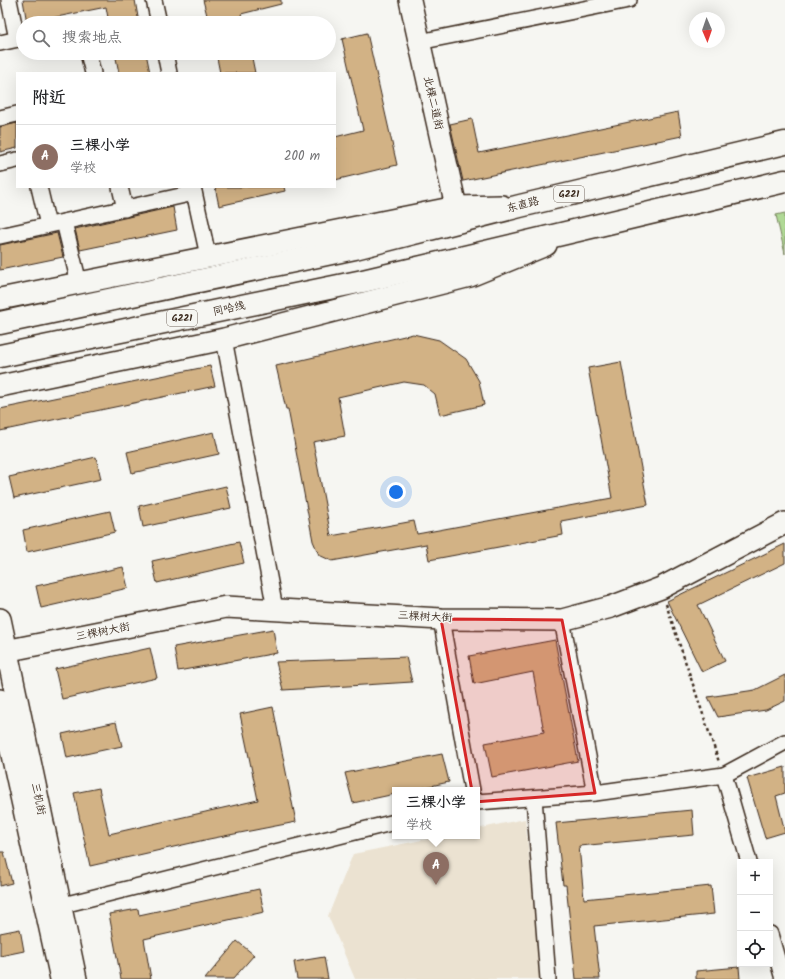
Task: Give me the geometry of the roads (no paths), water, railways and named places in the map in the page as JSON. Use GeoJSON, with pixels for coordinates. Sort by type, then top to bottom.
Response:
{"type":"FeatureCollection","features":[{"type":"Feature","properties":{"kind":"highway","name":"东直路"},"geometry":{"type":"LineString","coordinates":[[0,323],[355,248],[520,206],[785,143]]}},
{"type":"Feature","properties":{"kind":"highway","name":"G221"},"geometry":{"type":"LineString","coordinates":[[582,230],[785,181]]}},
{"type":"Feature","properties":{"kind":"highway","name":"同哈线"},"geometry":{"type":"LineString","coordinates":[[0,356],[363,281],[582,230]]}},
{"type":"Feature","properties":{"kind":"main road","name":"北棵二道街"},"geometry":{"type":"LineString","coordinates":[[410,0],[456,206]]}},
{"type":"Feature","properties":{"kind":"main road"},"geometry":{"type":"LineString","coordinates":[[0,299],[456,206],[520,206]]}},
{"type":"Feature","properties":{"kind":"main road"},"geometry":{"type":"LineString","coordinates":[[0,386],[224,339],[470,276],[582,230]]}},
{"type":"Feature","properties":{"kind":"main road","name":"三棵树大街"},"geometry":{"type":"LineString","coordinates":[[3,652],[226,607],[441,619],[562,620],[611,606],[661,588],[785,523]]}},
{"type":"Feature","properties":{"kind":"main road","name":"三机街"},"geometry":{"type":"LineString","coordinates":[[0,619],[3,652],[53,907],[60,979]]}},
{"type":"Feature","properties":{"kind":"main road","name":"三机街"},"geometry":{"type":"LineString","coordinates":[[0,700],[53,907],[76,979]]}},
{"type":"Feature","properties":{"kind":"street"},"geometry":{"type":"LineString","coordinates":[[9,0],[16,25]]}},
{"type":"Feature","properties":{"kind":"street"},"geometry":{"type":"LineString","coordinates":[[154,0],[157,16]]}},
{"type":"Feature","properties":{"kind":"street"},"geometry":{"type":"LineString","coordinates":[[419,42],[629,0]]}},
{"type":"Feature","properties":{"kind":"street"},"geometry":{"type":"LineString","coordinates":[[0,43],[16,40]]}},
{"type":"Feature","properties":{"kind":"street"},"geometry":{"type":"LineString","coordinates":[[90,60],[93,72]]}},
{"type":"Feature","properties":{"kind":"street"},"geometry":{"type":"LineString","coordinates":[[166,60],[169,72]]}},
{"type":"Feature","properties":{"kind":"street"},"geometry":{"type":"LineString","coordinates":[[0,118],[16,114]]}},
{"type":"Feature","properties":{"kind":"street"},"geometry":{"type":"LineString","coordinates":[[0,164],[16,160]]}},
{"type":"Feature","properties":{"kind":"street"},"geometry":{"type":"LineString","coordinates":[[39,188],[48,226]]}},
{"type":"Feature","properties":{"kind":"street"},"geometry":{"type":"LineString","coordinates":[[120,188],[125,209]]}},
{"type":"Feature","properties":{"kind":"street"},"geometry":{"type":"LineString","coordinates":[[0,236],[125,209],[194,190],[208,256]]}},
{"type":"Feature","properties":{"kind":"street"},"geometry":{"type":"LineString","coordinates":[[64,222],[79,283]]}},
{"type":"Feature","properties":{"kind":"street"},"geometry":{"type":"LineString","coordinates":[[224,339],[275,609]]}},
{"type":"Feature","properties":{"kind":"street"},"geometry":{"type":"LineString","coordinates":[[441,619],[471,787]]}},
{"type":"Feature","properties":{"kind":"street"},"geometry":{"type":"LineString","coordinates":[[562,620],[595,792]]}},
{"type":"Feature","properties":{"kind":"street"},"geometry":{"type":"LineString","coordinates":[[480,802],[595,792],[724,776],[785,742]]}},
{"type":"Feature","properties":{"kind":"street"},"geometry":{"type":"LineString","coordinates":[[724,776],[748,859]]}},
{"type":"Feature","properties":{"kind":"street"},"geometry":{"type":"LineString","coordinates":[[534,798],[548,979]]}},
{"type":"Feature","properties":{"kind":"street"},"geometry":{"type":"LineString","coordinates":[[53,907],[392,823]]}},
{"type":"Feature","properties":{"kind":"street"},"geometry":{"type":"LineString","coordinates":[[773,944],[783,979]]}},
{"type":"Feature","properties":{"kind":"place","name":"三棵小学"},"geometry":{"type":"Point","coordinates":[436,885]}}]}
